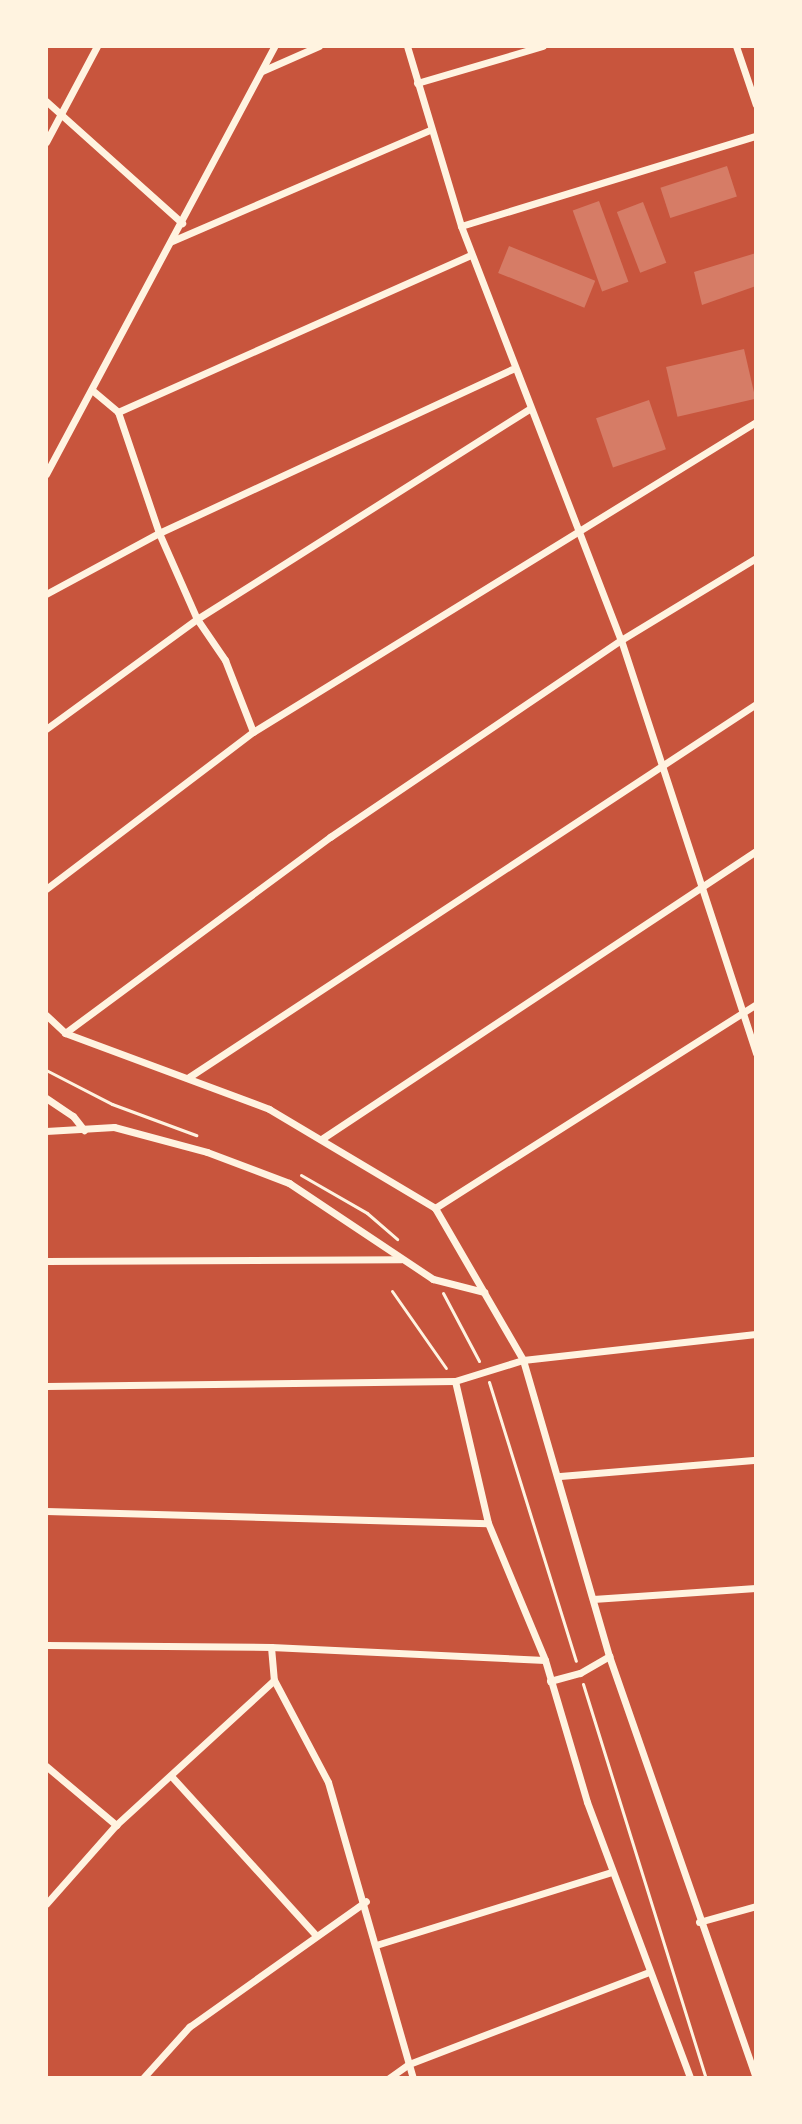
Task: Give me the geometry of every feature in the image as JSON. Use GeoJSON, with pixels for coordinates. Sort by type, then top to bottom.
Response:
{"type":"FeatureCollection","features":[{"type":"Feature","properties":{"kind":"street"},"geometry":{"type":"LineString","coordinates":[[46,142],[97,46]]}},
{"type":"Feature","properties":{"kind":"street"},"geometry":{"type":"LineString","coordinates":[[46,474],[275,46]]}},
{"type":"Feature","properties":{"kind":"street"},"geometry":{"type":"LineString","coordinates":[[260,72],[319,46]]}},
{"type":"Feature","properties":{"kind":"street"},"geometry":{"type":"LineString","coordinates":[[407,46],[430,130],[471,255],[512,369],[621,640],[756,1053]]}},
{"type":"Feature","properties":{"kind":"street"},"geometry":{"type":"LineString","coordinates":[[417,83],[543,46]]}},
{"type":"Feature","properties":{"kind":"street"},"geometry":{"type":"LineString","coordinates":[[736,46],[756,105]]}},
{"type":"Feature","properties":{"kind":"street"},"geometry":{"type":"LineString","coordinates":[[46,101],[182,223]]}},
{"type":"Feature","properties":{"kind":"street"},"geometry":{"type":"LineString","coordinates":[[172,241],[430,130]]}},
{"type":"Feature","properties":{"kind":"street"},"geometry":{"type":"LineString","coordinates":[[461,226],[756,136]]}},
{"type":"Feature","properties":{"kind":"street"},"geometry":{"type":"LineString","coordinates":[[118,412],[471,255]]}},
{"type":"Feature","properties":{"kind":"street"},"geometry":{"type":"LineString","coordinates":[[46,594],[159,533],[512,369]]}},
{"type":"Feature","properties":{"kind":"street"},"geometry":{"type":"LineString","coordinates":[[92,390],[118,412],[159,533],[197,619],[225,660],[253,732]]}},
{"type":"Feature","properties":{"kind":"street"},"geometry":{"type":"LineString","coordinates":[[46,729],[197,619],[529,409]]}},
{"type":"Feature","properties":{"kind":"street"},"geometry":{"type":"LineString","coordinates":[[46,889],[253,732],[756,422]]}},
{"type":"Feature","properties":{"kind":"street"},"geometry":{"type":"LineString","coordinates":[[65,1033],[330,837],[621,640],[756,558]]}},
{"type":"Feature","properties":{"kind":"street"},"geometry":{"type":"LineString","coordinates":[[189,1077],[756,704]]}},
{"type":"Feature","properties":{"kind":"street"},"geometry":{"type":"LineString","coordinates":[[323,1138],[756,851]]}},
{"type":"Feature","properties":{"kind":"street"},"geometry":{"type":"LineString","coordinates":[[435,1208],[756,1004]]}},
{"type":"Feature","properties":{"kind":"street"},"geometry":{"type":"LineString","coordinates":[[46,1015],[65,1033],[269,1109],[323,1138],[435,1208],[523,1360],[560,1476],[609,1656],[699,1922],[756,2078]]}},
{"type":"Feature","properties":{"kind":"street"},"geometry":{"type":"LineString","coordinates":[[46,1098],[73,1116],[84,1130]]}},
{"type":"Feature","properties":{"kind":"street"},"geometry":{"type":"LineString","coordinates":[[46,1131],[114,1127],[207,1152],[289,1183],[433,1279],[485,1293]]}},
{"type":"Feature","properties":{"kind":"street"},"geometry":{"type":"LineString","coordinates":[[46,1261],[403,1259]]}},
{"type":"Feature","properties":{"kind":"street"},"geometry":{"type":"LineString","coordinates":[[46,1386],[455,1381],[523,1360],[756,1334]]}},
{"type":"Feature","properties":{"kind":"street"},"geometry":{"type":"LineString","coordinates":[[455,1381],[488,1523],[545,1660],[612,1872],[690,2078]]}},
{"type":"Feature","properties":{"kind":"street"},"geometry":{"type":"LineString","coordinates":[[560,1476],[756,1460]]}},
{"type":"Feature","properties":{"kind":"street"},"geometry":{"type":"LineString","coordinates":[[46,1511],[488,1523]]}},
{"type":"Feature","properties":{"kind":"street"},"geometry":{"type":"LineString","coordinates":[[593,1599],[756,1588]]}},
{"type":"Feature","properties":{"kind":"street"},"geometry":{"type":"LineString","coordinates":[[46,1645],[271,1647],[545,1660]]}},
{"type":"Feature","properties":{"kind":"street"},"geometry":{"type":"LineString","coordinates":[[271,1647],[274,1680],[328,1782],[366,1901],[413,2078]]}},
{"type":"Feature","properties":{"kind":"street"},"geometry":{"type":"LineString","coordinates":[[550,1681],[580,1673],[609,1656]]}},
{"type":"Feature","properties":{"kind":"street"},"geometry":{"type":"LineString","coordinates":[[46,1904],[116,1825],[172,1777],[274,1680]]}},
{"type":"Feature","properties":{"kind":"street"},"geometry":{"type":"LineString","coordinates":[[46,1766],[116,1825]]}},
{"type":"Feature","properties":{"kind":"street"},"geometry":{"type":"LineString","coordinates":[[172,1777],[316,1935]]}},
{"type":"Feature","properties":{"kind":"street"},"geometry":{"type":"LineString","coordinates":[[376,1945],[612,1872]]}},
{"type":"Feature","properties":{"kind":"street"},"geometry":{"type":"LineString","coordinates":[[143,2078],[189,2027],[366,1901]]}},
{"type":"Feature","properties":{"kind":"street"},"geometry":{"type":"LineString","coordinates":[[699,1922],[756,1906]]}},
{"type":"Feature","properties":{"kind":"street"},"geometry":{"type":"LineString","coordinates":[[389,2078],[409,2064],[649,1972]]}},
{"type":"Feature","properties":{"kind":"path"},"geometry":{"type":"LineString","coordinates":[[46,1070],[112,1104],[203,1138]]}},
{"type":"Feature","properties":{"kind":"path"},"geometry":{"type":"LineString","coordinates":[[289,1170],[367,1213],[404,1246]]}},
{"type":"Feature","properties":{"kind":"path"},"geometry":{"type":"LineString","coordinates":[[433,1279],[484,1370],[706,2078]]}},
{"type":"Feature","properties":{"kind":"path"},"geometry":{"type":"LineString","coordinates":[[392,1291],[455,1381]]}},
{"type":"Feature","properties":{"kind":"building"},"geometry":{"type":"Polygon","coordinates":[[[727,166],[737,196],[670,218],[660,188],[727,166]]]}},
{"type":"Feature","properties":{"kind":"building"},"geometry":{"type":"Polygon","coordinates":[[[599,201],[628,282],[602,291],[573,211],[599,201]]]}},
{"type":"Feature","properties":{"kind":"building"},"geometry":{"type":"Polygon","coordinates":[[[643,202],[666,263],[640,273],[617,212],[643,202]]]}},
{"type":"Feature","properties":{"kind":"building"},"geometry":{"type":"Polygon","coordinates":[[[509,246],[595,281],[584,308],[498,273],[509,246]]]}},
{"type":"Feature","properties":{"kind":"building"},"geometry":{"type":"Polygon","coordinates":[[[756,253],[756,286],[702,305],[694,272],[756,253]]]}},
{"type":"Feature","properties":{"kind":"building"},"geometry":{"type":"Polygon","coordinates":[[[744,349],[755,399],[678,417],[666,367],[744,349]]]}},
{"type":"Feature","properties":{"kind":"building"},"geometry":{"type":"Polygon","coordinates":[[[649,400],[666,449],[613,467],[596,418],[649,400]]]}}]}
